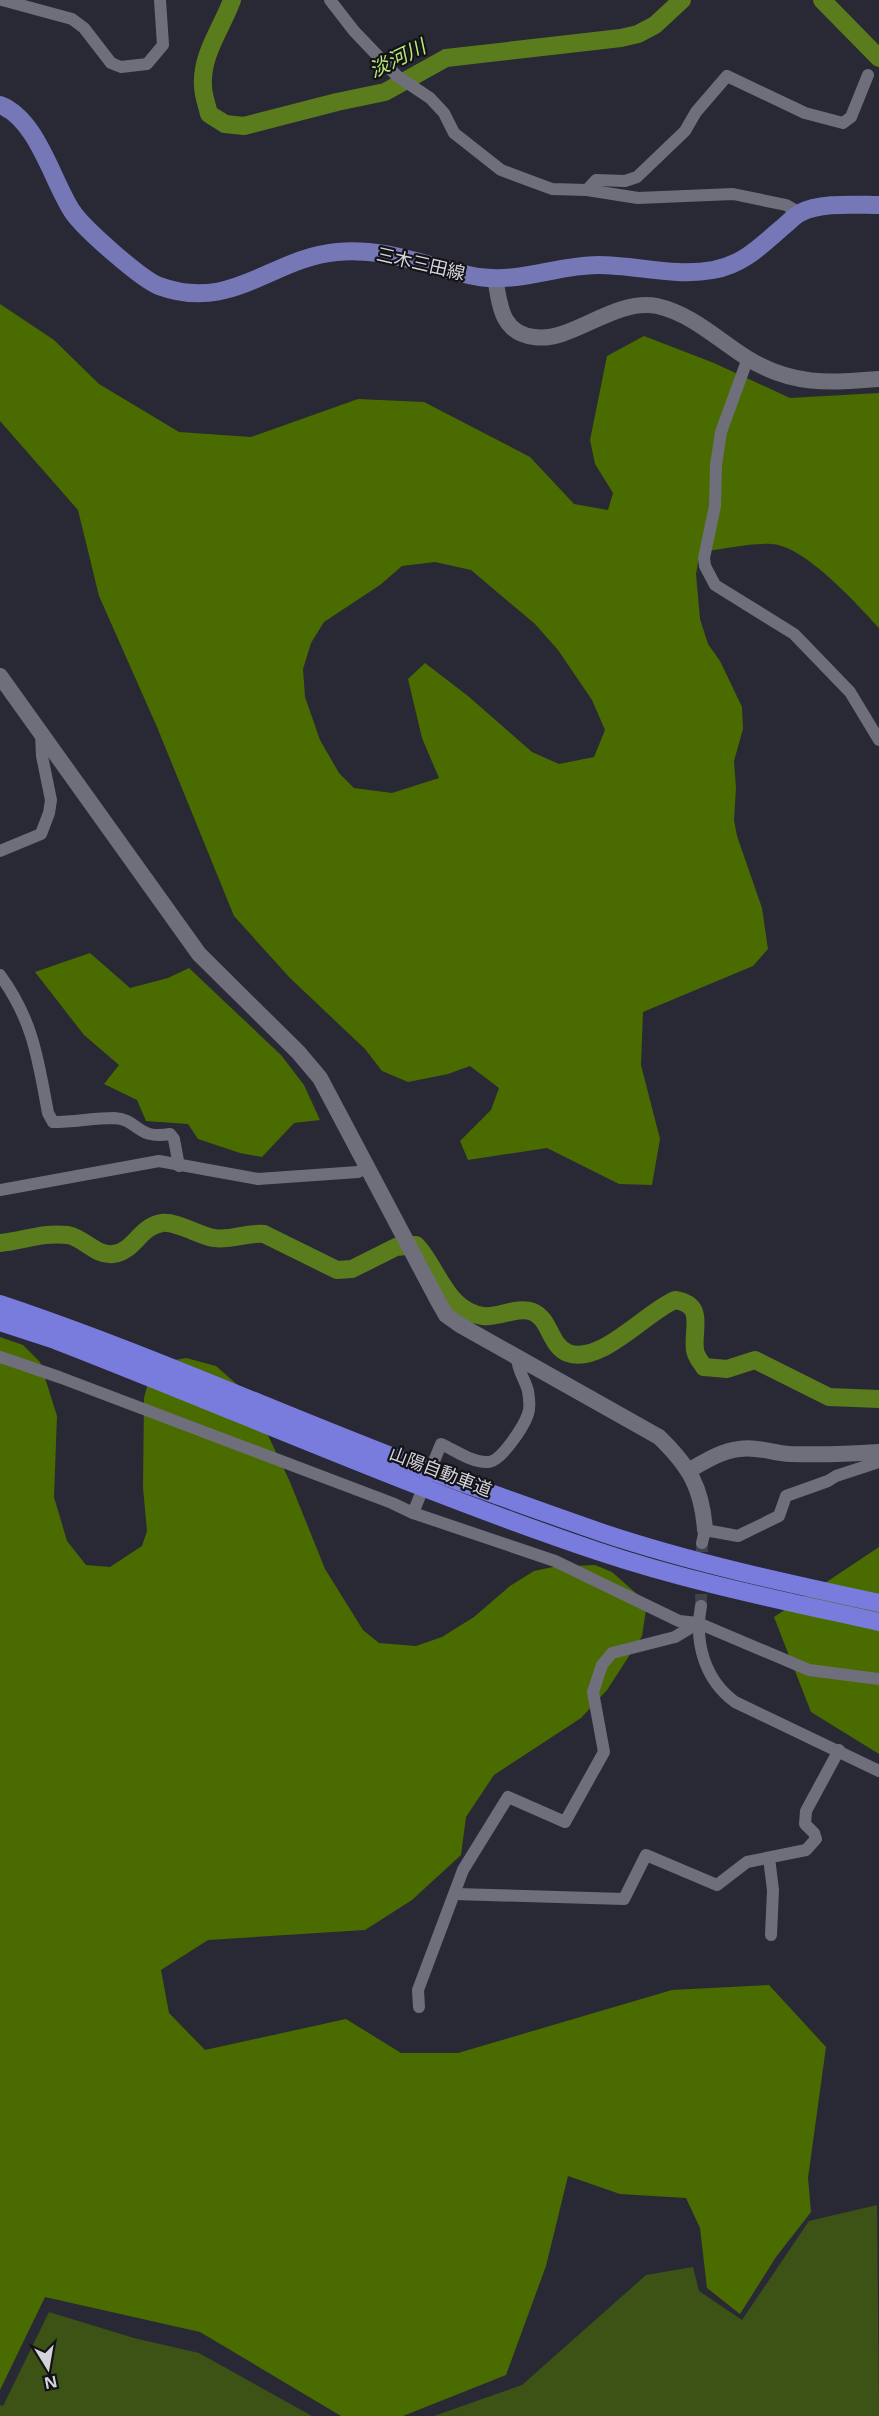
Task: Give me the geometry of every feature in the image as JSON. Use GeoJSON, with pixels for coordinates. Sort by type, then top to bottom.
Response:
{"type":"FeatureCollection","features":[{"type":"Feature","properties":{"kind":"highway","name":"山陽自動車道"},"geometry":{"type":"LineString","coordinates":[[0,1304],[195,1376],[412,1464],[605,1534],[701,1561],[879,1603]]}},
{"type":"Feature","properties":{"kind":"highway","name":"山陽自動車道"},"geometry":{"type":"LineString","coordinates":[[0,1322],[55,1340],[416,1484],[599,1551],[685,1577],[879,1622]]}},
{"type":"Feature","properties":{"kind":"main road","name":"三木三田線"},"geometry":{"type":"LineString","coordinates":[[0,105],[8,108],[25,125],[73,213],[106,245],[157,285],[183,292],[212,294],[242,286],[303,261],[332,253],[360,250],[389,253],[458,272],[495,278],[518,277],[595,264],[683,273],[717,270],[734,265],[749,256],[800,213],[842,205],[879,205]]}},
{"type":"Feature","properties":{"kind":"street"},"geometry":{"type":"LineString","coordinates":[[2,0],[72,18],[84,28],[111,63],[121,67],[147,64],[163,45],[159,0]]}},
{"type":"Feature","properties":{"kind":"street"},"geometry":{"type":"LineString","coordinates":[[330,0],[354,31],[397,76],[437,105],[444,113],[454,134],[501,170],[552,189],[587,190],[638,198],[734,194],[786,205],[800,213]]}},
{"type":"Feature","properties":{"kind":"street"},"geometry":{"type":"LineString","coordinates":[[587,190],[596,180],[625,181],[637,177],[685,131],[696,112],[727,76],[804,113],[843,123],[851,117],[868,75]]}},
{"type":"Feature","properties":{"kind":"street"},"geometry":{"type":"LineString","coordinates":[[495,278],[502,315],[515,329],[533,337],[546,338],[606,314],[628,308],[654,306],[682,314],[748,358],[781,375],[806,381],[838,383],[879,379]]}},
{"type":"Feature","properties":{"kind":"street"},"geometry":{"type":"LineString","coordinates":[[748,358],[721,432],[716,465],[715,506],[704,558],[705,566],[715,585],[794,634],[850,692],[879,740]]}},
{"type":"Feature","properties":{"kind":"street"},"geometry":{"type":"LineString","coordinates":[[0,676],[199,954],[298,1052],[320,1078],[406,1245],[446,1315],[659,1437],[676,1453],[700,1496],[704,1537],[738,1536],[779,1516],[786,1496],[879,1462]]}},
{"type":"Feature","properties":{"kind":"street"},"geometry":{"type":"LineString","coordinates":[[0,851],[41,834],[50,813],[51,800],[42,756],[41,732]]}},
{"type":"Feature","properties":{"kind":"street"},"geometry":{"type":"LineString","coordinates":[[0,975],[22,1008],[32,1035],[48,1113],[53,1122],[116,1118],[127,1121],[146,1134],[156,1137],[170,1134],[174,1139],[178,1166]]}},
{"type":"Feature","properties":{"kind":"street"},"geometry":{"type":"LineString","coordinates":[[0,1190],[159,1161],[272,1180],[358,1172],[367,1167]]}},
{"type":"Feature","properties":{"kind":"street"},"geometry":{"type":"LineString","coordinates":[[0,1357],[555,1561],[679,1621],[698,1623],[808,1670],[879,1679]]}},
{"type":"Feature","properties":{"kind":"street"},"geometry":{"type":"LineString","coordinates":[[414,1510],[441,1444],[476,1460],[496,1461],[503,1455],[528,1414],[528,1392],[517,1366],[517,1357]]}},
{"type":"Feature","properties":{"kind":"street"},"geometry":{"type":"LineString","coordinates":[[688,1471],[722,1453],[754,1447],[786,1454],[832,1455],[879,1452]]}},
{"type":"Feature","properties":{"kind":"street"},"geometry":{"type":"LineString","coordinates":[[701,1606],[698,1623],[706,1666],[724,1694],[735,1702],[879,1771]]}},
{"type":"Feature","properties":{"kind":"street"},"geometry":{"type":"LineString","coordinates":[[420,2007],[418,1990],[464,1870],[508,1797],[565,1821],[604,1752],[593,1692],[602,1665],[612,1653],[675,1637],[698,1623]]}},
{"type":"Feature","properties":{"kind":"street"},"geometry":{"type":"LineString","coordinates":[[455,1894],[624,1899],[646,1855],[717,1885],[747,1862],[806,1850],[812,1845],[816,1839],[814,1833],[805,1824],[806,1811],[839,1750]]}},
{"type":"Feature","properties":{"kind":"street"},"geometry":{"type":"LineString","coordinates":[[769,1858],[773,1890],[771,1935]]}},
{"type":"Feature","properties":{"kind":"green space"},"geometry":{"type":"Polygon","coordinates":[[[0,304],[54,340],[99,384],[179,432],[251,437],[358,399],[424,402],[530,457],[574,504],[608,510],[613,493],[595,464],[590,440],[607,356],[644,336],[714,363],[790,398],[879,393],[879,628],[829,577],[799,554],[784,547],[771,544],[739,546],[707,551],[699,558],[696,574],[700,619],[708,644],[720,661],[742,707],[743,729],[734,761],[736,788],[734,820],[737,836],[762,908],[768,949],[753,966],[643,1012],[641,1065],[660,1139],[652,1185],[619,1184],[547,1148],[468,1160],[460,1141],[491,1110],[499,1088],[470,1066],[448,1074],[408,1082],[382,1071],[365,1049],[290,978],[234,916],[157,727],[99,596],[78,510],[0,421],[0,304]],[[435,562],[402,566],[380,585],[324,622],[311,643],[303,669],[305,697],[320,740],[339,773],[354,788],[392,793],[439,778],[422,738],[408,679],[425,663],[468,696],[532,752],[559,764],[594,757],[605,730],[592,700],[558,650],[535,624],[471,570],[435,562]]]}},
{"type":"Feature","properties":{"kind":"green space"},"geometry":{"type":"Polygon","coordinates":[[[90,953],[130,988],[168,978],[189,968],[281,1055],[304,1085],[320,1120],[294,1123],[262,1157],[240,1153],[198,1139],[188,1124],[146,1121],[137,1100],[104,1084],[119,1065],[84,1035],[35,972],[90,953]]]}},
{"type":"Feature","properties":{"kind":"green space"},"geometry":{"type":"Polygon","coordinates":[[[0,1337],[23,1345],[40,1362],[57,1416],[54,1497],[67,1541],[86,1565],[110,1567],[142,1546],[147,1531],[143,1488],[144,1398],[151,1372],[170,1361],[186,1358],[216,1366],[249,1395],[290,1482],[325,1569],[363,1630],[379,1643],[416,1646],[442,1637],[474,1617],[510,1586],[534,1571],[553,1567],[595,1565],[612,1572],[647,1603],[642,1636],[607,1690],[581,1718],[494,1775],[466,1817],[461,1855],[412,1900],[365,1930],[208,1940],[161,1970],[169,2013],[205,2050],[346,2019],[401,2053],[458,2053],[672,1990],[769,1985],[826,2047],[808,2178],[811,2212],[776,2257],[740,2314],[707,2288],[700,2228],[686,2198],[620,2194],[568,2176],[546,2266],[506,2375],[403,2416],[341,2416],[200,2332],[45,2297],[0,2390],[0,1337]]]}},
{"type":"Feature","properties":{"kind":"green space"},"geometry":{"type":"Polygon","coordinates":[[[879,1547],[879,1754],[811,1712],[774,1617],[879,1547]]]}},
{"type":"Feature","properties":{"kind":"green space"},"geometry":{"type":"Polygon","coordinates":[[[877,2205],[879,2416],[434,2416],[522,2385],[646,2275],[693,2267],[699,2291],[742,2320],[809,2221],[877,2205]]]}},
{"type":"Feature","properties":{"kind":"green space"},"geometry":{"type":"Polygon","coordinates":[[[49,2312],[134,2338],[199,2353],[312,2416],[0,2416],[0,2405],[3,2406],[49,2312]]]}},
{"type":"Feature","properties":{"kind":"waterway","name":"淡河川"},"geometry":{"type":"LineString","coordinates":[[232,0],[205,63],[203,89],[209,114],[225,124],[244,126],[385,92],[446,58],[621,38],[638,34],[655,25],[682,0]]}},
{"type":"Feature","properties":{"kind":"waterway","name":"淡河川"},"geometry":{"type":"LineString","coordinates":[[822,0],[879,58]]}},
{"type":"Feature","properties":{"kind":"waterway"},"geometry":{"type":"LineString","coordinates":[[0,1243],[58,1234],[74,1237],[96,1250],[113,1254],[126,1249],[154,1225],[168,1223],[214,1238],[264,1234],[337,1270],[352,1269],[396,1247],[416,1245],[451,1297],[460,1306],[483,1316],[521,1310],[533,1312],[543,1320],[557,1345],[568,1353],[581,1355],[609,1345],[663,1306],[675,1300],[685,1303],[694,1312],[696,1319],[695,1350],[704,1367],[727,1369],[755,1360],[829,1397],[879,1399]]}},
{"type":"Feature","properties":{"kind":"tunnel"},"geometry":{"type":"LineString","coordinates":[[701,1606],[702,1543]]}}]}
